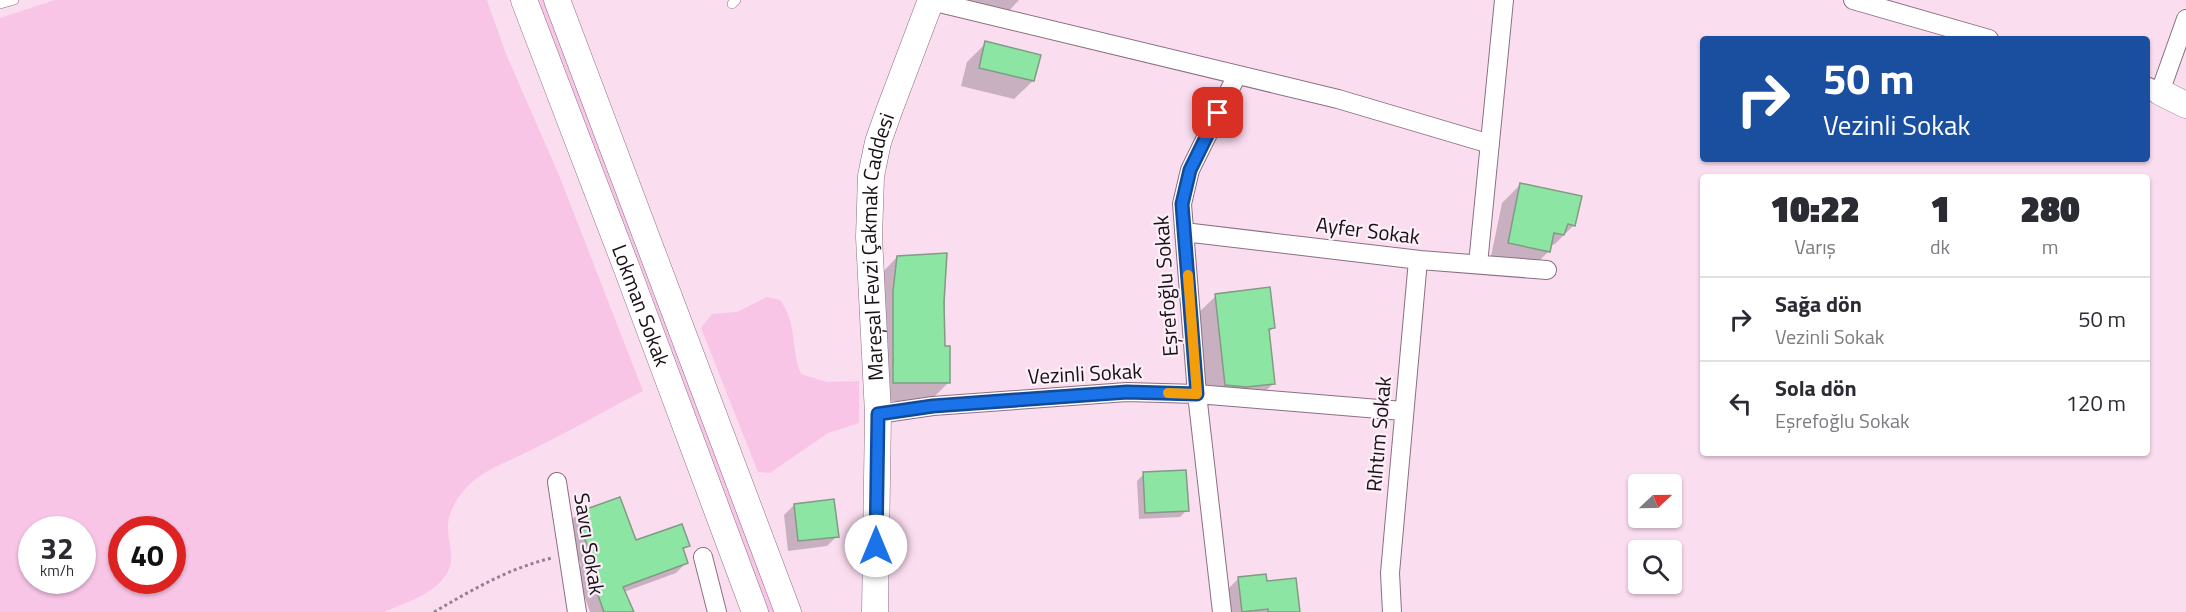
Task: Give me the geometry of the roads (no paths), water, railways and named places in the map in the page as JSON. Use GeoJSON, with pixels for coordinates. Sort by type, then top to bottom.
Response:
{"type":"FeatureCollection","features":[{"type":"Feature","properties":{"kind":"main road","name":"Lokman Sokak"},"geometry":{"type":"LineString","coordinates":[[524,0],[632,280],[755,612]]}},
{"type":"Feature","properties":{"kind":"main road","name":"Lokman Sokak"},"geometry":{"type":"LineString","coordinates":[[557,0],[788,612]]}},
{"type":"Feature","properties":{"kind":"main road","name":"Mareşal Fevzi Çakmak Caddesi"},"geometry":{"type":"LineString","coordinates":[[875,612],[878,414],[869,237],[871,176],[882,132],[931,1]]}},
{"type":"Feature","properties":{"kind":"main road"},"geometry":{"type":"LineString","coordinates":[[2153,89],[2186,105]]}},
{"type":"Feature","properties":{"kind":"street"},"geometry":{"type":"LineString","coordinates":[[1478,264],[1504,0]]}},
{"type":"Feature","properties":{"kind":"street"},"geometry":{"type":"LineString","coordinates":[[1854,0],[1979,36]]}},
{"type":"Feature","properties":{"kind":"street"},"geometry":{"type":"LineString","coordinates":[[931,1],[1338,99],[1490,144]]}},
{"type":"Feature","properties":{"kind":"street"},"geometry":{"type":"LineString","coordinates":[[2153,89],[2186,19]]}},
{"type":"Feature","properties":{"kind":"street","name":"Eşrefoğlu Sokak"},"geometry":{"type":"LineString","coordinates":[[1222,612],[1197,394],[1182,204],[1190,170],[1237,75]]}},
{"type":"Feature","properties":{"kind":"street","name":"Ayfer Sokak"},"geometry":{"type":"LineString","coordinates":[[1184,232],[1418,260],[1547,270]]}},
{"type":"Feature","properties":{"kind":"street","name":"Rıhtım Sokak"},"geometry":{"type":"LineString","coordinates":[[1392,612],[1390,573],[1418,260]]}},
{"type":"Feature","properties":{"kind":"street","name":"Vezinli Sokak"},"geometry":{"type":"LineString","coordinates":[[878,414],[933,406],[1127,392],[1197,394],[1403,411]]}},
{"type":"Feature","properties":{"kind":"street","name":"Savcı Sokak"},"geometry":{"type":"LineString","coordinates":[[557,482],[577,612]]}},
{"type":"Feature","properties":{"kind":"street"},"geometry":{"type":"LineString","coordinates":[[703,557],[717,612]]}},
{"type":"Feature","properties":{"kind":"lane"},"geometry":{"type":"LineString","coordinates":[[0,4],[14,0]]}}]}
